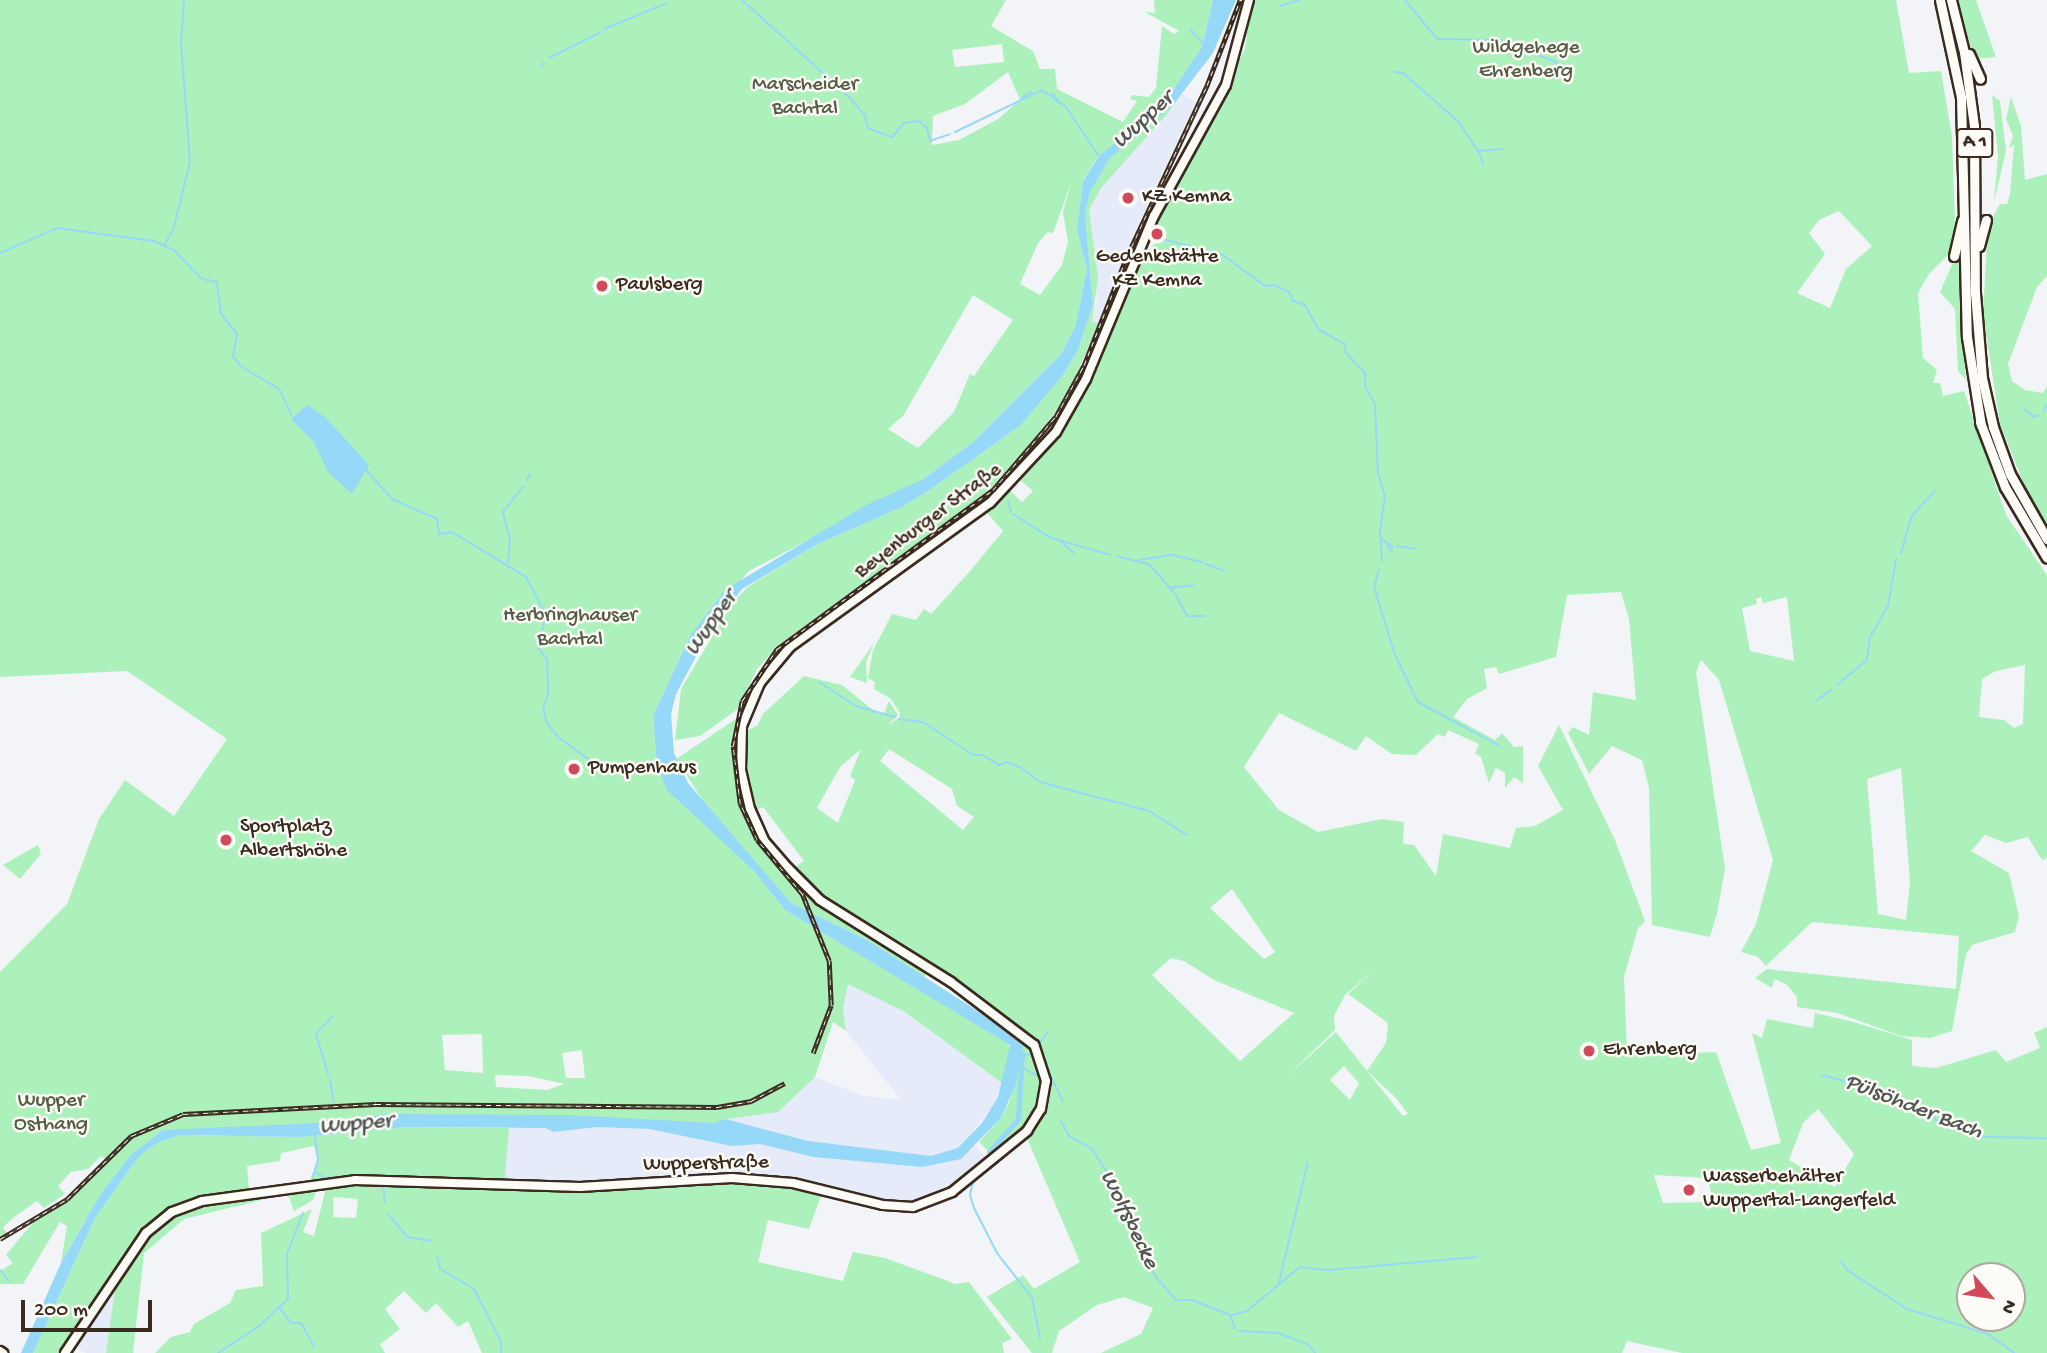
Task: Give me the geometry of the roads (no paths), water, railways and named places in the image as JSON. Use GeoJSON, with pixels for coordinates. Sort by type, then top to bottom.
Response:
{"type":"FeatureCollection","features":[{"type":"Feature","properties":{"kind":"highway","name":"A 1"},"geometry":{"type":"LineString","coordinates":[[1940,0],[1960,87],[1966,201],[1967,337],[1981,425],[2005,487],[2047,558]]}},
{"type":"Feature","properties":{"kind":"highway","name":"A 1"},"geometry":{"type":"LineString","coordinates":[[1951,0],[1959,30],[1974,126],[1979,357],[1993,427],[2010,474],[2047,539]]}},
{"type":"Feature","properties":{"kind":"highway"},"geometry":{"type":"LineString","coordinates":[[1959,30],[1980,79]]}},
{"type":"Feature","properties":{"kind":"highway"},"geometry":{"type":"LineString","coordinates":[[1954,256],[1966,201]]}},
{"type":"Feature","properties":{"kind":"highway"},"geometry":{"type":"LineString","coordinates":[[1975,258],[1986,220]]}},
{"type":"Feature","properties":{"kind":"highway"},"geometry":{"type":"LineString","coordinates":[[1967,392],[1981,425]]}},
{"type":"Feature","properties":{"kind":"main road","name":"Beyenburger Straße"},"geometry":{"type":"LineString","coordinates":[[756,825],[745,794],[739,749],[746,712],[760,684],[799,639],[996,498],[1056,432],[1091,369],[1154,216],[1226,85],[1249,0]]}},
{"type":"Feature","properties":{"kind":"main road","name":"Wupperstraße"},"geometry":{"type":"LineString","coordinates":[[65,1353],[146,1233],[172,1212],[216,1198],[355,1180],[580,1187],[732,1178],[793,1183],[901,1208],[929,1204],[958,1188],[1034,1123],[1046,1081],[1038,1052],[995,1012],[820,900],[775,853],[756,825]]}},
{"type":"Feature","properties":{"kind":"water","name":"Wupper"},"geometry":{"type":"Polygon","coordinates":[[[1213,0],[1236,0],[1213,53],[1173,105],[1110,158],[1090,192],[1085,215],[1093,304],[1078,350],[1063,375],[1021,425],[931,489],[902,507],[818,544],[742,589],[708,634],[676,694],[671,714],[674,753],[688,783],[791,903],[869,941],[1024,1041],[1016,1084],[1001,1118],[961,1159],[922,1167],[814,1157],[760,1144],[732,1146],[649,1129],[597,1127],[554,1132],[545,1128],[408,1127],[299,1137],[180,1135],[157,1143],[139,1156],[95,1218],[33,1353],[21,1353],[61,1263],[100,1195],[131,1155],[163,1130],[318,1123],[386,1114],[569,1115],[714,1123],[725,1119],[808,1141],[931,1156],[958,1148],[982,1123],[998,1097],[1010,1045],[785,910],[753,870],[667,790],[657,766],[653,716],[690,636],[726,589],[868,504],[922,480],[973,442],[1061,354],[1075,327],[1087,270],[1077,229],[1083,181],[1099,156],[1165,102],[1202,47],[1213,0]]]}},
{"type":"Feature","properties":{"kind":"water"},"geometry":{"type":"Polygon","coordinates":[[[307,405],[325,417],[369,465],[352,494],[328,472],[314,442],[291,419],[307,405]]]}},
{"type":"Feature","properties":{"kind":"waterway"},"geometry":{"type":"LineString","coordinates":[[164,246],[174,227],[190,162],[181,43],[184,0]]}},
{"type":"Feature","properties":{"kind":"waterway"},"geometry":{"type":"LineString","coordinates":[[742,0],[846,94],[865,115],[868,128],[892,137],[904,123],[919,121],[927,128],[930,141],[950,134]]}},
{"type":"Feature","properties":{"kind":"waterway"},"geometry":{"type":"LineString","coordinates":[[1280,6],[1300,0]]}},
{"type":"Feature","properties":{"kind":"waterway"},"geometry":{"type":"LineString","coordinates":[[1405,0],[1437,39],[1500,40],[1558,63]]}},
{"type":"Feature","properties":{"kind":"waterway"},"geometry":{"type":"LineString","coordinates":[[604,29],[667,3]]}},
{"type":"Feature","properties":{"kind":"waterway"},"geometry":{"type":"LineString","coordinates":[[1190,29],[1203,43]]}},
{"type":"Feature","properties":{"kind":"waterway"},"geometry":{"type":"LineString","coordinates":[[549,58],[601,32]]}},
{"type":"Feature","properties":{"kind":"waterway"},"geometry":{"type":"LineString","coordinates":[[541,66],[544,63]]}},
{"type":"Feature","properties":{"kind":"waterway"},"geometry":{"type":"LineString","coordinates":[[1395,72],[1403,73],[1459,122],[1478,151],[1502,149]]}},
{"type":"Feature","properties":{"kind":"waterway"},"geometry":{"type":"LineString","coordinates":[[955,132],[1042,90],[1066,107],[1098,155]]}},
{"type":"Feature","properties":{"kind":"waterway"},"geometry":{"type":"LineString","coordinates":[[1022,98],[1031,92]]}},
{"type":"Feature","properties":{"kind":"waterway"},"geometry":{"type":"LineString","coordinates":[[1052,93],[1059,102]]}},
{"type":"Feature","properties":{"kind":"waterway"},"geometry":{"type":"LineString","coordinates":[[1479,152],[1483,164]]}},
{"type":"Feature","properties":{"kind":"waterway"},"geometry":{"type":"LineString","coordinates":[[0,253],[57,228],[154,241],[175,251],[202,279],[217,282],[221,314],[237,334],[233,356],[242,367],[279,389],[291,414]]}},
{"type":"Feature","properties":{"kind":"waterway"},"geometry":{"type":"LineString","coordinates":[[1162,239],[1223,255],[1265,286],[1274,285],[1289,292],[1293,301],[1305,305],[1319,330],[1345,344],[1346,353],[1365,373],[1365,386],[1375,405],[1378,473],[1385,496],[1380,531],[1382,561]]}},
{"type":"Feature","properties":{"kind":"waterway"},"geometry":{"type":"LineString","coordinates":[[2044,411],[2047,405]]}},
{"type":"Feature","properties":{"kind":"waterway"},"geometry":{"type":"LineString","coordinates":[[2024,409],[2034,417],[2039,415]]}},
{"type":"Feature","properties":{"kind":"waterway"},"geometry":{"type":"LineString","coordinates":[[366,470],[392,499],[437,519],[439,534],[452,532],[526,577],[546,615],[538,648],[547,659],[548,694],[543,709],[547,723],[557,736],[600,768],[623,770]]}},
{"type":"Feature","properties":{"kind":"waterway"},"geometry":{"type":"LineString","coordinates":[[527,480],[530,474]]}},
{"type":"Feature","properties":{"kind":"waterway"},"geometry":{"type":"LineString","coordinates":[[508,562],[510,539],[503,512],[523,486]]}},
{"type":"Feature","properties":{"kind":"waterway"},"geometry":{"type":"LineString","coordinates":[[1901,553],[1911,517],[1935,490]]}},
{"type":"Feature","properties":{"kind":"waterway"},"geometry":{"type":"LineString","coordinates":[[1008,501],[1011,512]]}},
{"type":"Feature","properties":{"kind":"waterway"},"geometry":{"type":"LineString","coordinates":[[1013,514],[1051,538],[1111,555]]}},
{"type":"Feature","properties":{"kind":"waterway"},"geometry":{"type":"LineString","coordinates":[[1383,540],[1393,547]]}},
{"type":"Feature","properties":{"kind":"waterway"},"geometry":{"type":"LineString","coordinates":[[1062,542],[1074,553]]}},
{"type":"Feature","properties":{"kind":"waterway"},"geometry":{"type":"LineString","coordinates":[[1387,545],[1392,552]]}},
{"type":"Feature","properties":{"kind":"waterway"},"geometry":{"type":"LineString","coordinates":[[1397,546],[1415,549]]}},
{"type":"Feature","properties":{"kind":"waterway"},"geometry":{"type":"LineString","coordinates":[[1139,560],[1172,555],[1202,562]]}},
{"type":"Feature","properties":{"kind":"waterway"},"geometry":{"type":"LineString","coordinates":[[1116,556],[1149,564],[1176,595],[1187,616],[1204,616]]}},
{"type":"Feature","properties":{"kind":"waterway"},"geometry":{"type":"LineString","coordinates":[[1837,685],[1867,660],[1870,637],[1888,606],[1896,559]]}},
{"type":"Feature","properties":{"kind":"waterway"},"geometry":{"type":"LineString","coordinates":[[1206,564],[1225,571]]}},
{"type":"Feature","properties":{"kind":"waterway"},"geometry":{"type":"LineString","coordinates":[[1379,570],[1374,587],[1395,655],[1418,702],[1498,745]]}},
{"type":"Feature","properties":{"kind":"waterway"},"geometry":{"type":"LineString","coordinates":[[1170,588],[1193,585]]}},
{"type":"Feature","properties":{"kind":"waterway"},"geometry":{"type":"LineString","coordinates":[[819,682],[856,706],[895,717]]}},
{"type":"Feature","properties":{"kind":"waterway"},"geometry":{"type":"LineString","coordinates":[[1816,701],[1831,690]]}},
{"type":"Feature","properties":{"kind":"waterway"},"geometry":{"type":"LineString","coordinates":[[899,719],[923,722],[973,755],[983,755],[999,765],[1006,762],[1020,767],[1040,782],[1149,811],[1187,835]]}},
{"type":"Feature","properties":{"kind":"waterway"},"geometry":{"type":"LineString","coordinates":[[638,767],[658,766]]}},
{"type":"Feature","properties":{"kind":"waterway"},"geometry":{"type":"LineString","coordinates":[[328,1074],[316,1034],[332,1017]]}},
{"type":"Feature","properties":{"kind":"waterway"},"geometry":{"type":"LineString","coordinates":[[1038,1045],[1048,1032]]}},
{"type":"Feature","properties":{"kind":"waterway"},"geometry":{"type":"LineString","coordinates":[[989,1152],[1018,1119],[1022,1053]]}},
{"type":"Feature","properties":{"kind":"waterway"},"geometry":{"type":"LineString","coordinates":[[1023,1056],[1032,1054]]}},
{"type":"Feature","properties":{"kind":"waterway"},"geometry":{"type":"LineString","coordinates":[[1023,1068],[1039,1077]]}},
{"type":"Feature","properties":{"kind":"waterway","name":"Pülsöhder Bach"},"geometry":{"type":"LineString","coordinates":[[1822,1075],[1873,1089],[1905,1107],[1908,1103],[1932,1114],[1938,1123],[1980,1137],[2047,1138]]}},
{"type":"Feature","properties":{"kind":"waterway"},"geometry":{"type":"LineString","coordinates":[[1052,1079],[1063,1102]]}},
{"type":"Feature","properties":{"kind":"waterway","name":"Wupper"},"geometry":{"type":"LineString","coordinates":[[330,1080],[334,1102]]}},
{"type":"Feature","properties":{"kind":"waterway","name":"Wolfsbecke"},"geometry":{"type":"LineString","coordinates":[[1061,1121],[1069,1136],[1092,1149],[1116,1186],[1155,1276],[1176,1300],[1192,1300],[1230,1315],[1235,1328]]}},
{"type":"Feature","properties":{"kind":"waterway","name":"Wupper"},"geometry":{"type":"LineString","coordinates":[[313,1177],[318,1160],[315,1134]]}},
{"type":"Feature","properties":{"kind":"waterway"},"geometry":{"type":"LineString","coordinates":[[1279,1282],[1308,1162]]}},
{"type":"Feature","properties":{"kind":"waterway"},"geometry":{"type":"LineString","coordinates":[[317,1173],[325,1178],[384,1176]]}},
{"type":"Feature","properties":{"kind":"waterway"},"geometry":{"type":"LineString","coordinates":[[973,1181],[970,1195],[974,1208],[997,1253],[1032,1298],[1040,1338]]}},
{"type":"Feature","properties":{"kind":"waterway"},"geometry":{"type":"LineString","coordinates":[[383,1185],[385,1202]]}},
{"type":"Feature","properties":{"kind":"waterway"},"geometry":{"type":"LineString","coordinates":[[218,1353],[259,1326],[288,1299],[287,1254],[303,1213]]}},
{"type":"Feature","properties":{"kind":"waterway"},"geometry":{"type":"LineString","coordinates":[[388,1214],[407,1237],[431,1241]]}},
{"type":"Feature","properties":{"kind":"waterway"},"geometry":{"type":"LineString","coordinates":[[437,1256],[440,1269],[474,1289],[501,1342],[501,1353]]}},
{"type":"Feature","properties":{"kind":"waterway"},"geometry":{"type":"LineString","coordinates":[[1232,1315],[1247,1311],[1300,1267],[1328,1270],[1476,1257]]}},
{"type":"Feature","properties":{"kind":"waterway"},"geometry":{"type":"LineString","coordinates":[[1841,1261],[1847,1270],[1907,1309],[1988,1334],[2014,1353]]}},
{"type":"Feature","properties":{"kind":"waterway"},"geometry":{"type":"LineString","coordinates":[[0,1270],[9,1281]]}},
{"type":"Feature","properties":{"kind":"waterway"},"geometry":{"type":"LineString","coordinates":[[279,1307],[291,1323],[301,1323],[314,1346]]}},
{"type":"Feature","properties":{"kind":"waterway","name":"Wolfsbecke"},"geometry":{"type":"LineString","coordinates":[[1239,1331],[1278,1333],[1307,1344],[1315,1353]]}},
{"type":"Feature","properties":{"kind":"railway"},"geometry":{"type":"LineString","coordinates":[[813,1053],[831,1005],[829,961],[802,894],[757,840],[740,804],[733,746],[742,701],[777,649],[993,490],[1056,416],[1084,365],[1127,256],[1207,85],[1240,0]]}},
{"type":"Feature","properties":{"kind":"railway"},"geometry":{"type":"LineString","coordinates":[[0,1239],[67,1199],[131,1136],[183,1114],[376,1104],[717,1107],[751,1101],[785,1083]]}},
{"type":"Feature","properties":{"kind":"place","name":"KZ Kemna"},"geometry":{"type":"Point","coordinates":[1128,198]}},
{"type":"Feature","properties":{"kind":"place","name":"Gedenkstätte KZ Kemna"},"geometry":{"type":"Point","coordinates":[1157,234]}},
{"type":"Feature","properties":{"kind":"place","name":"Paulsberg"},"geometry":{"type":"Point","coordinates":[602,286]}},
{"type":"Feature","properties":{"kind":"place","name":"Pumpenhaus"},"geometry":{"type":"Point","coordinates":[574,769]}},
{"type":"Feature","properties":{"kind":"place","name":"Sportplatz Albertshöhe"},"geometry":{"type":"Point","coordinates":[226,840]}},
{"type":"Feature","properties":{"kind":"place","name":"Ehrenberg"},"geometry":{"type":"Point","coordinates":[1589,1051]}},
{"type":"Feature","properties":{"kind":"place","name":"Wasserbehälter Wuppertal-Langerfeld"},"geometry":{"type":"Point","coordinates":[1689,1190]}},
{"type":"Feature","properties":{"kind":"park label","name":"Wildgehege Ehrenberg"},"geometry":{"type":"Point","coordinates":[1526,61]}},
{"type":"Feature","properties":{"kind":"park label","name":"Marscheider Bachtal"},"geometry":{"type":"Point","coordinates":[805,98]}},
{"type":"Feature","properties":{"kind":"park label","name":"Herbringhauser Bachtal"},"geometry":{"type":"Point","coordinates":[570,629]}},
{"type":"Feature","properties":{"kind":"park label","name":"Wupper Osthang"},"geometry":{"type":"Point","coordinates":[51,1114]}}]}
